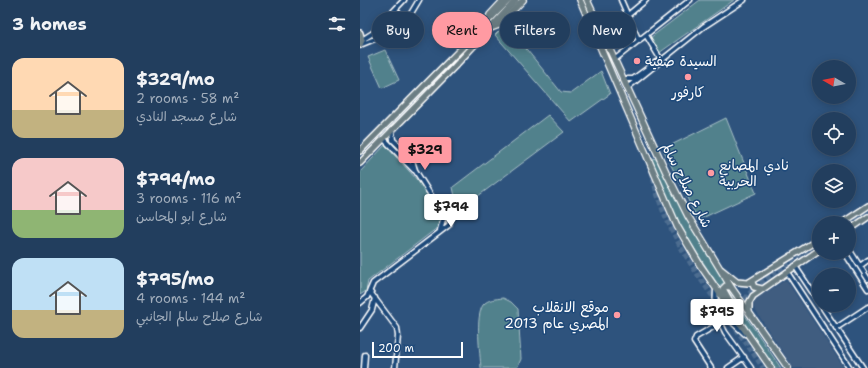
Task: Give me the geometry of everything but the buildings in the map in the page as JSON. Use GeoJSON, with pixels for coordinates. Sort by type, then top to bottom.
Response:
{"type":"FeatureCollection","features":[{"type":"Feature","properties":{"kind":"highway"},"geometry":{"type":"LineString","coordinates":[[492,13],[504,0]]}},
{"type":"Feature","properties":{"kind":"highway"},"geometry":{"type":"LineString","coordinates":[[492,27],[499,25],[523,0]]}},
{"type":"Feature","properties":{"kind":"highway","name":"شارع صلاح سالم"},"geometry":{"type":"LineString","coordinates":[[580,0],[679,230],[750,339],[771,368]]}},
{"type":"Feature","properties":{"kind":"highway","name":"شارع صلاح سالم"},"geometry":{"type":"LineString","coordinates":[[587,0],[656,151],[688,216],[731,287],[788,368]]}},
{"type":"Feature","properties":{"kind":"highway"},"geometry":{"type":"LineString","coordinates":[[646,156],[656,151]]}},
{"type":"Feature","properties":{"kind":"highway"},"geometry":{"type":"LineString","coordinates":[[731,287],[726,286],[723,290],[733,312]]}},
{"type":"Feature","properties":{"kind":"main road"},"geometry":{"type":"LineString","coordinates":[[492,21],[509,0]]}},
{"type":"Feature","properties":{"kind":"main road"},"geometry":{"type":"LineString","coordinates":[[492,22],[516,0]]}},
{"type":"Feature","properties":{"kind":"main road"},"geometry":{"type":"LineString","coordinates":[[360,151],[466,48]]}},
{"type":"Feature","properties":{"kind":"main road"},"geometry":{"type":"LineString","coordinates":[[360,163],[468,48]]}},
{"type":"Feature","properties":{"kind":"main road"},"geometry":{"type":"LineString","coordinates":[[853,216],[868,206]]}},
{"type":"Feature","properties":{"kind":"main road"},"geometry":{"type":"LineString","coordinates":[[856,225],[868,217]]}},
{"type":"Feature","properties":{"kind":"main road"},"geometry":{"type":"LineString","coordinates":[[718,266],[737,282],[745,284],[752,282],[812,243]]}},
{"type":"Feature","properties":{"kind":"main road"},"geometry":{"type":"LineString","coordinates":[[749,311],[750,301],[762,289],[812,255]]}},
{"type":"Feature","properties":{"kind":"main road"},"geometry":{"type":"LineString","coordinates":[[752,282],[754,287],[762,289]]}},
{"type":"Feature","properties":{"kind":"street"},"geometry":{"type":"LineString","coordinates":[[361,40],[401,0]]}},
{"type":"Feature","properties":{"kind":"street"},"geometry":{"type":"LineString","coordinates":[[361,40],[371,34],[404,0]]}},
{"type":"Feature","properties":{"kind":"street"},"geometry":{"type":"LineString","coordinates":[[412,12],[419,0]]}},
{"type":"Feature","properties":{"kind":"street"},"geometry":{"type":"LineString","coordinates":[[621,0],[627,12]]}},
{"type":"Feature","properties":{"kind":"street"},"geometry":{"type":"LineString","coordinates":[[631,12],[646,0]]}},
{"type":"Feature","properties":{"kind":"street"},"geometry":{"type":"LineString","coordinates":[[614,60],[690,0]]}},
{"type":"Feature","properties":{"kind":"street"},"geometry":{"type":"LineString","coordinates":[[627,88],[703,27],[744,0]]}},
{"type":"Feature","properties":{"kind":"street"},"geometry":{"type":"LineString","coordinates":[[636,34],[639,41]]}},
{"type":"Feature","properties":{"kind":"street"},"geometry":{"type":"LineString","coordinates":[[646,35],[660,61]]}},
{"type":"Feature","properties":{"kind":"street"},"geometry":{"type":"LineString","coordinates":[[361,40],[372,40]]}},
{"type":"Feature","properties":{"kind":"street"},"geometry":{"type":"LineString","coordinates":[[623,79],[633,79],[656,62],[660,61]]}},
{"type":"Feature","properties":{"kind":"street"},"geometry":{"type":"LineString","coordinates":[[392,130],[393,140],[411,157],[415,170],[444,216],[446,223]]}},
{"type":"Feature","properties":{"kind":"street"},"geometry":{"type":"LineString","coordinates":[[384,139],[406,163],[415,170]]}},
{"type":"Feature","properties":{"kind":"street"},"geometry":{"type":"LineString","coordinates":[[360,303],[370,292],[372,285],[375,282],[438,233],[446,223],[452,221],[451,218],[444,216]]}},
{"type":"Feature","properties":{"kind":"street"},"geometry":{"type":"LineString","coordinates":[[849,260],[868,289]]}},
{"type":"Feature","properties":{"kind":"street"},"geometry":{"type":"LineString","coordinates":[[856,260],[868,279]]}},
{"type":"Feature","properties":{"kind":"street"},"geometry":{"type":"LineString","coordinates":[[860,266],[868,260]]}},
{"type":"Feature","properties":{"kind":"street"},"geometry":{"type":"LineString","coordinates":[[795,266],[812,291]]}},
{"type":"Feature","properties":{"kind":"street"},"geometry":{"type":"LineString","coordinates":[[787,272],[850,368]]}},
{"type":"Feature","properties":{"kind":"street"},"geometry":{"type":"LineString","coordinates":[[791,278],[795,274],[800,273]]}},
{"type":"Feature","properties":{"kind":"street"},"geometry":{"type":"LineString","coordinates":[[716,287],[714,309],[720,322],[751,368]]}},
{"type":"Feature","properties":{"kind":"street"},"geometry":{"type":"LineString","coordinates":[[370,292],[397,328],[398,339],[395,368]]}},
{"type":"Feature","properties":{"kind":"street"},"geometry":{"type":"LineString","coordinates":[[360,328],[372,310],[375,298]]}},
{"type":"Feature","properties":{"kind":"street"},"geometry":{"type":"LineString","coordinates":[[836,328],[868,307]]}},
{"type":"Feature","properties":{"kind":"street"},"geometry":{"type":"LineString","coordinates":[[826,312],[863,368]]}},
{"type":"Feature","properties":{"kind":"street"},"geometry":{"type":"LineString","coordinates":[[711,368],[695,344],[694,339],[720,322],[726,320],[732,322],[750,339]]}},
{"type":"Feature","properties":{"kind":"street"},"geometry":{"type":"LineString","coordinates":[[364,368],[365,355]]}},
{"type":"Feature","properties":{"kind":"street"},"geometry":{"type":"LineString","coordinates":[[728,368],[744,357]]}},
{"type":"Feature","properties":{"kind":"shaded area"},"geometry":{"type":"Polygon","coordinates":[[[786,280],[844,368],[793,368],[750,302],[786,280]]]}},
{"type":"Feature","properties":{"kind":"green space"},"geometry":{"type":"Polygon","coordinates":[[[700,0],[734,0],[659,53],[650,38],[700,0]]]}},
{"type":"Feature","properties":{"kind":"green space"},"geometry":{"type":"Polygon","coordinates":[[[500,30],[500,41],[495,35],[500,30]]]}},
{"type":"Feature","properties":{"kind":"green space"},"geometry":{"type":"Polygon","coordinates":[[[506,48],[525,48],[561,92],[571,93],[601,71],[610,94],[571,122],[506,48]]]}},
{"type":"Feature","properties":{"kind":"green space"},"geometry":{"type":"Polygon","coordinates":[[[385,50],[399,80],[382,88],[368,57],[385,50]]]}},
{"type":"Feature","properties":{"kind":"green space"},"geometry":{"type":"Polygon","coordinates":[[[548,115],[564,132],[458,211],[453,187],[548,115]]]}},
{"type":"Feature","properties":{"kind":"green space","name":"نادي المصانع الحربية"},"geometry":{"type":"Polygon","coordinates":[[[726,118],[756,193],[698,220],[663,149],[726,118]]]}},
{"type":"Feature","properties":{"kind":"green space"},"geometry":{"type":"Polygon","coordinates":[[[385,145],[429,194],[439,210],[440,219],[437,228],[368,281],[366,291],[360,295],[360,172],[385,145]]]}},
{"type":"Feature","properties":{"kind":"green space"},"geometry":{"type":"Polygon","coordinates":[[[652,158],[656,159],[692,229],[725,282],[719,286],[699,256],[673,210],[651,161],[652,158]]]}},
{"type":"Feature","properties":{"kind":"green space"},"geometry":{"type":"Polygon","coordinates":[[[727,289],[781,368],[772,368],[725,291],[727,289]]]}},
{"type":"Feature","properties":{"kind":"green space"},"geometry":{"type":"Polygon","coordinates":[[[503,298],[511,302],[518,309],[521,359],[517,368],[481,368],[479,318],[481,311],[483,305],[487,302],[503,298]]]}},
{"type":"Feature","properties":{"kind":"tunnel"},"geometry":{"type":"LineString","coordinates":[[652,171],[658,197],[682,249],[697,274],[763,368]]}},
{"type":"Feature","properties":{"kind":"tunnel"},"geometry":{"type":"LineString","coordinates":[[856,219],[868,210]]}},
{"type":"Feature","properties":{"kind":"tunnel"},"geometry":{"type":"LineString","coordinates":[[736,320],[740,308],[747,296],[757,286],[782,267],[812,248]]}},
{"type":"Feature","properties":{"kind":"place","name":"السيدة صفية"},"geometry":{"type":"Point","coordinates":[637,61]}},
{"type":"Feature","properties":{"kind":"place","name":"كارفور"},"geometry":{"type":"Point","coordinates":[688,77]}},
{"type":"Feature","properties":{"kind":"place","name":"نادي المصانع الحربية"},"geometry":{"type":"Point","coordinates":[711,173]}},
{"type":"Feature","properties":{"kind":"place","name":"موقع الانقلاب المصري عام 2013"},"geometry":{"type":"Point","coordinates":[617,315]}}]}
